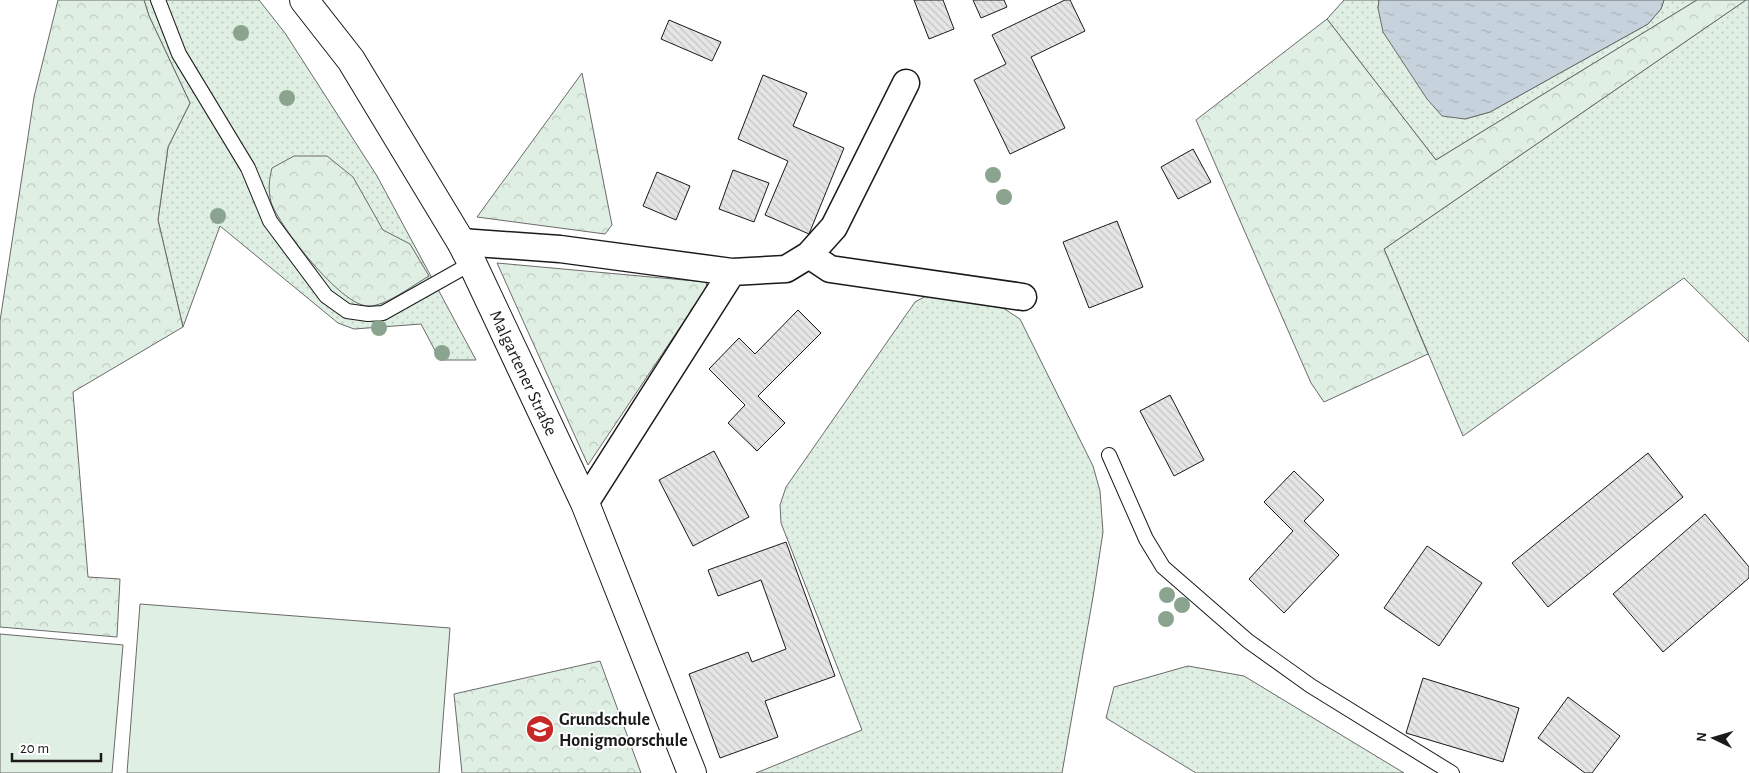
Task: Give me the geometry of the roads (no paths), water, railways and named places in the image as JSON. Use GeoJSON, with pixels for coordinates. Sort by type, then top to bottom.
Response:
{"type":"FeatureCollection","features":[{"type":"Feature","properties":{"kind":"street","name":"Malgartener Straße"},"geometry":{"type":"LineString","coordinates":[[304,0],[351,60],[467,253],[585,503],[692,773]]}},
{"type":"Feature","properties":{"kind":"street"},"geometry":{"type":"LineString","coordinates":[[467,253],[560,249],[732,272],[760,272],[786,269],[809,255],[834,227],[906,83]]}},
{"type":"Feature","properties":{"kind":"street"},"geometry":{"type":"LineString","coordinates":[[809,255],[830,269],[1023,297]]}},
{"type":"Feature","properties":{"kind":"street"},"geometry":{"type":"LineString","coordinates":[[585,503],[732,272]]}},
{"type":"Feature","properties":{"kind":"lane"},"geometry":{"type":"LineString","coordinates":[[158,0],[179,54],[248,168],[270,221],[326,296],[347,311],[368,314],[383,313],[467,253]]}},
{"type":"Feature","properties":{"kind":"lane"},"geometry":{"type":"LineString","coordinates":[[1109,455],[1146,540],[1163,567],[1248,641],[1311,686],[1452,773]]}},
{"type":"Feature","properties":{"kind":"water"},"geometry":{"type":"Polygon","coordinates":[[[1379,0],[1664,0],[1661,9],[1648,24],[1490,112],[1465,119],[1442,116],[1427,99],[1383,32],[1378,8],[1379,0]]]}},
{"type":"Feature","properties":{"kind":"place","name":"Grundschule Honigmoorschule"},"geometry":{"type":"Point","coordinates":[540,729]}}]}
